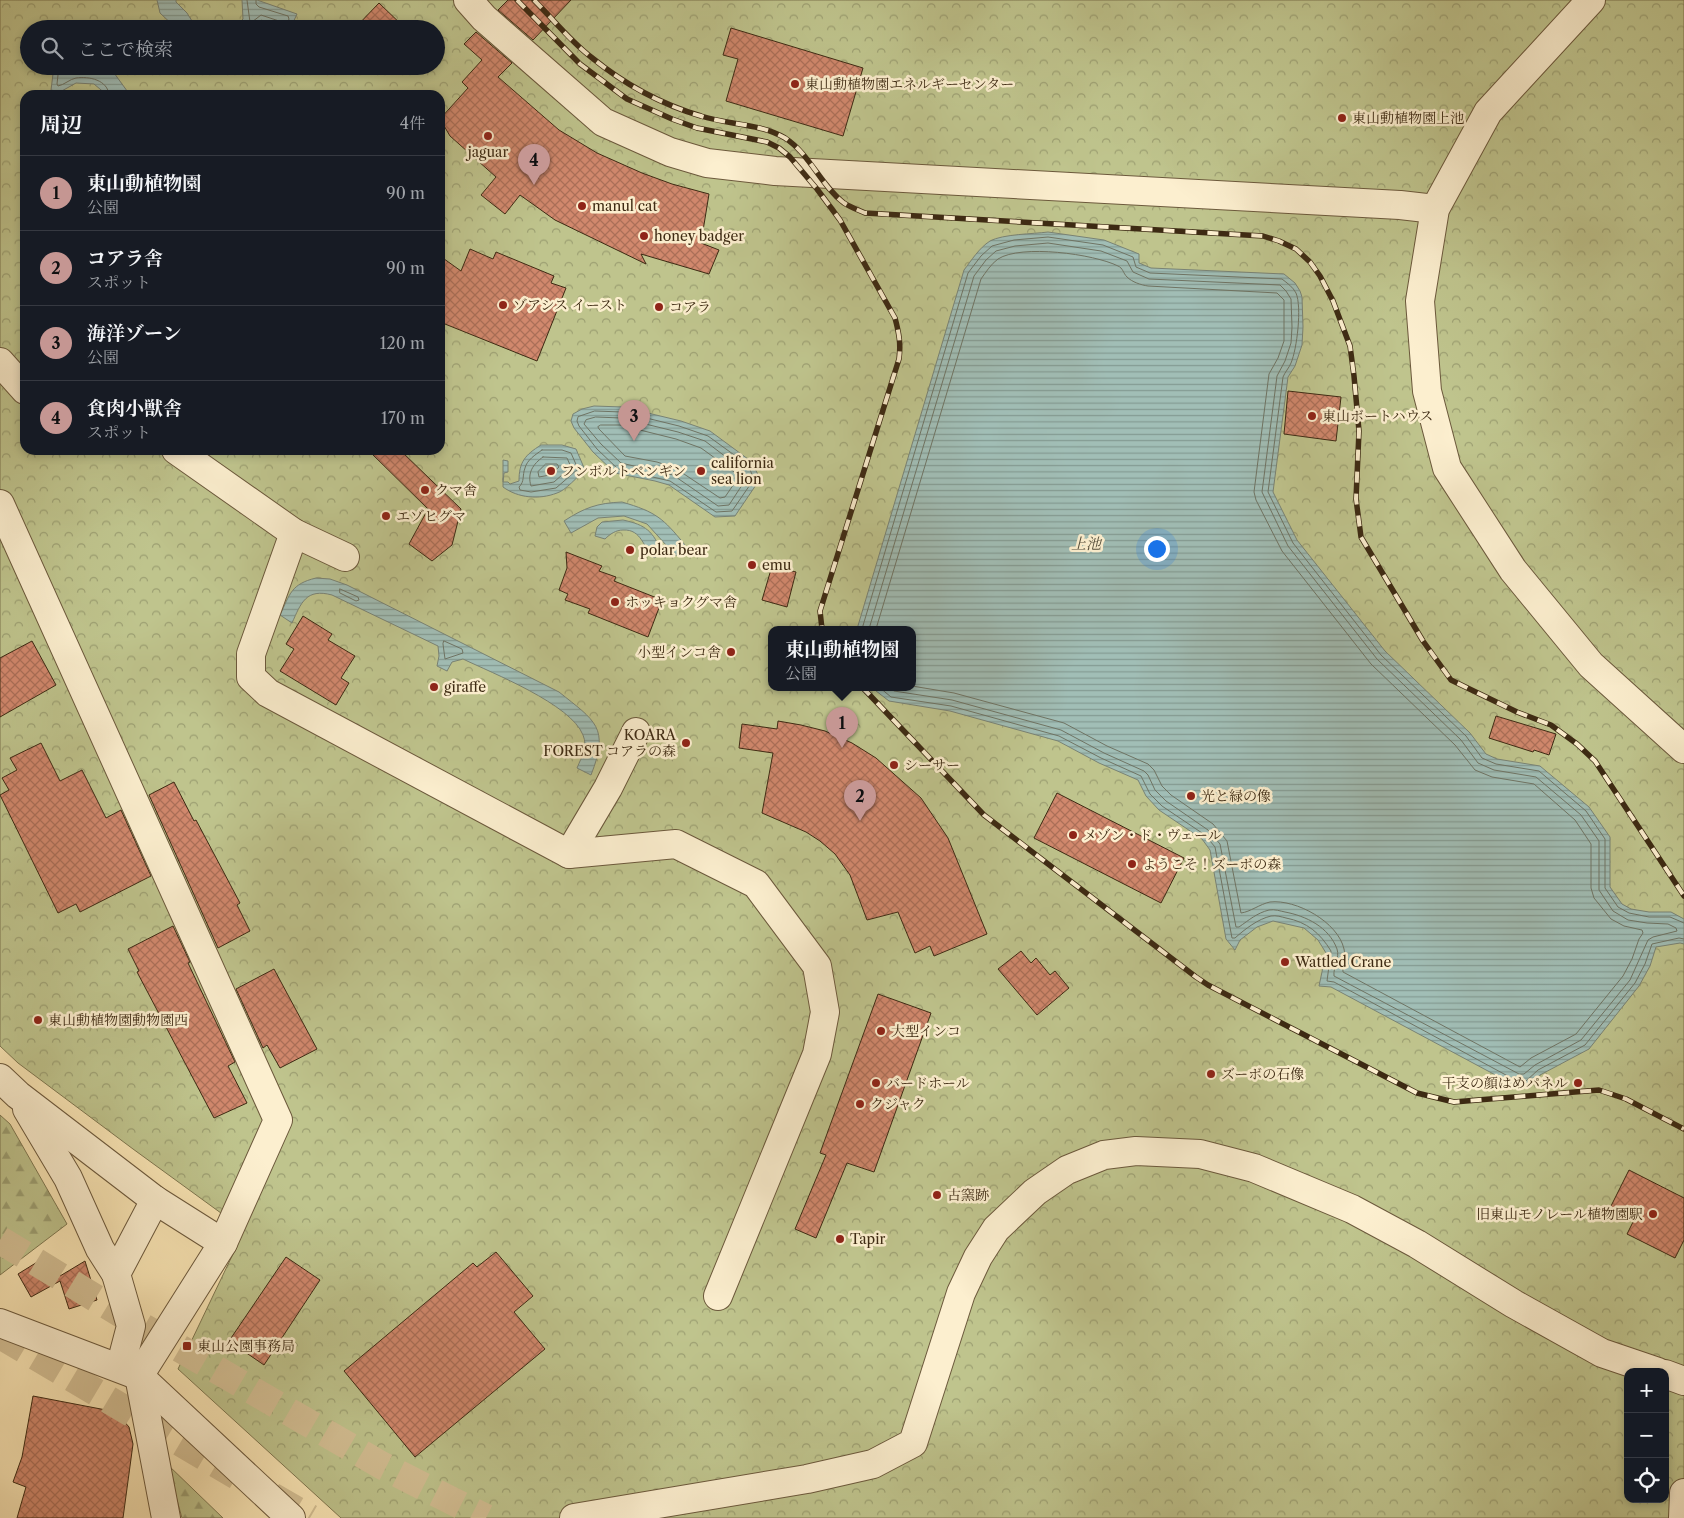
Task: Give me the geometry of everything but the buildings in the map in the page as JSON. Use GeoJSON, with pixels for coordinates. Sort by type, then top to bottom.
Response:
{"type":"FeatureCollection","features":[{"type":"Feature","properties":{"kind":"street"},"geometry":{"type":"LineString","coordinates":[[468,0],[484,18],[603,122],[670,152],[707,164],[784,171],[1400,205],[1436,209]]}},
{"type":"Feature","properties":{"kind":"street"},"geometry":{"type":"LineString","coordinates":[[1591,0],[1488,112],[1436,209],[1420,301],[1426,390],[1447,468],[1513,570],[1590,665],[1684,749]]}},
{"type":"Feature","properties":{"kind":"street"},"geometry":{"type":"LineString","coordinates":[[0,362],[20,384]]}},
{"type":"Feature","properties":{"kind":"street"},"geometry":{"type":"LineString","coordinates":[[183,455],[294,533],[345,557]]}},
{"type":"Feature","properties":{"kind":"street"},"geometry":{"type":"LineString","coordinates":[[0,504],[278,1120],[223,1243],[129,1372]]}},
{"type":"Feature","properties":{"kind":"street"},"geometry":{"type":"LineString","coordinates":[[294,533],[251,654],[251,677],[268,693],[569,854],[676,844],[756,884],[817,966],[826,1012],[816,1054],[718,1296]]}},
{"type":"Feature","properties":{"kind":"street"},"geometry":{"type":"LineString","coordinates":[[569,854],[608,788],[636,732]]}},
{"type":"Feature","properties":{"kind":"street"},"geometry":{"type":"LineString","coordinates":[[9,1086],[155,1200],[223,1243]]}},
{"type":"Feature","properties":{"kind":"street"},"geometry":{"type":"LineString","coordinates":[[9,1086],[68,1178],[100,1249],[116,1274],[131,1326],[129,1372],[166,1518]]}},
{"type":"Feature","properties":{"kind":"street"},"geometry":{"type":"LineString","coordinates":[[574,1518],[807,1479],[873,1464],[912,1443],[962,1293],[978,1257],[996,1229],[1035,1192],[1067,1170],[1104,1155],[1136,1151],[1200,1154],[1254,1168],[1352,1209],[1417,1244],[1514,1304],[1602,1353],[1646,1368]]}},
{"type":"Feature","properties":{"kind":"street"},"geometry":{"type":"LineString","coordinates":[[116,1274],[155,1200]]}},
{"type":"Feature","properties":{"kind":"street"},"geometry":{"type":"LineString","coordinates":[[0,1323],[129,1372],[292,1518]]}},
{"type":"Feature","properties":{"kind":"street"},"geometry":{"type":"LineString","coordinates":[[1669,1375],[1684,1381]]}},
{"type":"Feature","properties":{"kind":"street"},"geometry":{"type":"LineString","coordinates":[[1683,1518],[1684,1493]]}},
{"type":"Feature","properties":{"kind":"green space"},"geometry":{"type":"Polygon","coordinates":[[[0,0],[1684,0],[1684,1518],[341,1518],[178,1369],[233,1254],[236,1224],[18,1063],[0,1046],[0,0]]]}},
{"type":"Feature","properties":{"kind":"green space"},"geometry":{"type":"Polygon","coordinates":[[[0,1115],[10,1124],[67,1224],[0,1275],[0,1115]]]}},
{"type":"Feature","properties":{"kind":"green space"},"geometry":{"type":"Polygon","coordinates":[[[167,1464],[223,1518],[182,1518],[167,1464]]]}},
{"type":"Feature","properties":{"kind":"water"},"geometry":{"type":"Polygon","coordinates":[[[157,0],[176,0],[191,20],[167,20],[160,13],[157,0]]]}},
{"type":"Feature","properties":{"kind":"water"},"geometry":{"type":"Polygon","coordinates":[[[242,0],[257,0],[297,14],[294,20],[243,19],[242,0]]]}},
{"type":"Feature","properties":{"kind":"water"},"geometry":{"type":"Polygon","coordinates":[[[53,75],[116,75],[126,90],[101,90],[94,84],[76,83],[64,90],[51,90],[53,75]]]}},
{"type":"Feature","properties":{"kind":"water","name":"上池"},"geometry":{"type":"Polygon","coordinates":[[[1048,232],[1104,240],[1139,254],[1139,263],[1151,268],[1284,274],[1295,283],[1302,297],[1302,345],[1295,366],[1288,377],[1273,492],[1297,540],[1385,651],[1470,733],[1486,754],[1497,759],[1540,766],[1589,807],[1610,837],[1610,887],[1622,904],[1631,909],[1649,912],[1671,912],[1684,919],[1684,944],[1656,947],[1650,966],[1639,986],[1589,1049],[1540,1075],[1528,1086],[1516,1086],[1331,987],[1319,986],[1326,953],[1318,940],[1304,928],[1273,921],[1257,927],[1240,940],[1235,950],[1226,939],[1210,850],[1202,839],[1159,810],[1146,796],[1138,780],[1099,763],[1058,741],[950,711],[889,701],[876,691],[916,691],[916,626],[858,626],[964,270],[979,251],[990,241],[1010,236],[1048,232]]]}},
{"type":"Feature","properties":{"kind":"water"},"geometry":{"type":"Polygon","coordinates":[[[594,406],[623,407],[681,421],[710,431],[752,462],[760,479],[735,516],[715,517],[669,485],[615,473],[593,452],[574,428],[571,421],[573,414],[594,406]]]}},
{"type":"Feature","properties":{"kind":"water"},"geometry":{"type":"Polygon","coordinates":[[[541,445],[562,445],[576,449],[585,470],[560,492],[543,497],[515,494],[503,487],[503,482],[510,484],[519,481],[520,469],[524,460],[541,445]]]}},
{"type":"Feature","properties":{"kind":"water"},"geometry":{"type":"Polygon","coordinates":[[[503,460],[508,461],[508,472],[504,473],[503,482],[503,460]]]}},
{"type":"Feature","properties":{"kind":"water"},"geometry":{"type":"Polygon","coordinates":[[[622,502],[651,513],[671,528],[685,545],[676,556],[647,524],[624,516],[598,518],[571,533],[564,521],[591,507],[622,502]]]}},
{"type":"Feature","properties":{"kind":"water"},"geometry":{"type":"Polygon","coordinates":[[[623,520],[638,524],[648,530],[662,553],[654,558],[638,536],[629,531],[620,530],[605,539],[595,536],[597,527],[602,522],[623,520]]]}},
{"type":"Feature","properties":{"kind":"water"},"geometry":{"type":"Polygon","coordinates":[[[316,578],[330,579],[347,585],[559,692],[582,710],[596,726],[599,735],[599,746],[597,759],[591,775],[577,768],[584,752],[585,744],[583,735],[576,723],[547,701],[511,681],[463,659],[452,662],[447,671],[437,666],[438,646],[332,595],[323,593],[310,596],[298,609],[292,623],[280,615],[292,591],[301,583],[316,578]]]}},
{"type":"Feature","properties":{"kind":"tunnel"},"geometry":{"type":"LineString","coordinates":[[0,1240],[143,1327],[381,1465],[486,1518]]}},
{"type":"Feature","properties":{"kind":"tunnel"},"geometry":{"type":"LineString","coordinates":[[0,1335],[237,1476]]}},
{"type":"Feature","properties":{"kind":"tunnel"},"geometry":{"type":"LineString","coordinates":[[272,1496],[310,1518]]}},
{"type":"Feature","properties":{"kind":"railway"},"geometry":{"type":"LineString","coordinates":[[517,0],[580,64],[627,99],[697,128],[767,142],[779,148],[790,157],[840,220],[895,318],[900,348],[899,359],[820,611],[822,626]]}},
{"type":"Feature","properties":{"kind":"railway"},"geometry":{"type":"LineString","coordinates":[[534,0],[583,51],[616,76],[643,92],[686,111],[712,119],[754,127],[785,138],[802,153],[836,196],[846,204],[865,213],[1263,236],[1296,249],[1310,262],[1320,276],[1333,301],[1350,346],[1359,431],[1356,499],[1361,537],[1423,641],[1451,680],[1517,712],[1551,725],[1577,744],[1595,761],[1684,896]]}},
{"type":"Feature","properties":{"kind":"railway"},"geometry":{"type":"LineString","coordinates":[[866,691],[984,815],[1208,985],[1417,1093],[1454,1102],[1599,1090],[1626,1099],[1684,1129]]}},
{"type":"Feature","properties":{"kind":"place","name":"東山動植物園エネルギーセンター"},"geometry":{"type":"Point","coordinates":[795,84]}},
{"type":"Feature","properties":{"kind":"place","name":"東山動植物園上池"},"geometry":{"type":"Point","coordinates":[1342,118]}},
{"type":"Feature","properties":{"kind":"place","name":"jaguar"},"geometry":{"type":"Point","coordinates":[488,136]}},
{"type":"Feature","properties":{"kind":"place","name":"食肉小獣舎"},"geometry":{"type":"Point","coordinates":[534,185]}},
{"type":"Feature","properties":{"kind":"place","name":"manul cat"},"geometry":{"type":"Point","coordinates":[582,206]}},
{"type":"Feature","properties":{"kind":"place","name":"honey badger"},"geometry":{"type":"Point","coordinates":[644,236]}},
{"type":"Feature","properties":{"kind":"place","name":"ゾアシス イースト"},"geometry":{"type":"Point","coordinates":[503,305]}},
{"type":"Feature","properties":{"kind":"place","name":"コアラ"},"geometry":{"type":"Point","coordinates":[659,307]}},
{"type":"Feature","properties":{"kind":"place","name":"東山ボートハウス"},"geometry":{"type":"Point","coordinates":[1312,416]}},
{"type":"Feature","properties":{"kind":"place","name":"海洋ゾーン"},"geometry":{"type":"Point","coordinates":[634,441]}},
{"type":"Feature","properties":{"kind":"place","name":"フンボルトペンギン"},"geometry":{"type":"Point","coordinates":[551,471]}},
{"type":"Feature","properties":{"kind":"place","name":"california sea lion"},"geometry":{"type":"Point","coordinates":[701,471]}},
{"type":"Feature","properties":{"kind":"place","name":"クマ舎"},"geometry":{"type":"Point","coordinates":[425,490]}},
{"type":"Feature","properties":{"kind":"place","name":"エゾヒグマ"},"geometry":{"type":"Point","coordinates":[386,516]}},
{"type":"Feature","properties":{"kind":"place","name":"polar bear"},"geometry":{"type":"Point","coordinates":[630,550]}},
{"type":"Feature","properties":{"kind":"place","name":"emu"},"geometry":{"type":"Point","coordinates":[752,565]}},
{"type":"Feature","properties":{"kind":"place","name":"ホッキョクグマ舎"},"geometry":{"type":"Point","coordinates":[615,602]}},
{"type":"Feature","properties":{"kind":"place","name":"小型インコ舎"},"geometry":{"type":"Point","coordinates":[731,652]}},
{"type":"Feature","properties":{"kind":"place","name":"giraffe"},"geometry":{"type":"Point","coordinates":[434,687]}},
{"type":"Feature","properties":{"kind":"place","name":"KOARA FOREST コアラの森"},"geometry":{"type":"Point","coordinates":[686,743]}},
{"type":"Feature","properties":{"kind":"place","name":"東山動植物園"},"geometry":{"type":"Point","coordinates":[842,748]}},
{"type":"Feature","properties":{"kind":"place","name":"シーサー"},"geometry":{"type":"Point","coordinates":[894,765]}},
{"type":"Feature","properties":{"kind":"place","name":"光と緑の像"},"geometry":{"type":"Point","coordinates":[1191,796]}},
{"type":"Feature","properties":{"kind":"place","name":"コアラ舎"},"geometry":{"type":"Point","coordinates":[860,821]}},
{"type":"Feature","properties":{"kind":"place","name":"メゾン・ド・ヴェール"},"geometry":{"type":"Point","coordinates":[1073,835]}},
{"type":"Feature","properties":{"kind":"place","name":"ようこそ！ズーボの森"},"geometry":{"type":"Point","coordinates":[1132,864]}},
{"type":"Feature","properties":{"kind":"place","name":"Wattled Crane"},"geometry":{"type":"Point","coordinates":[1285,962]}},
{"type":"Feature","properties":{"kind":"place","name":"東山動植物園動物園西"},"geometry":{"type":"Point","coordinates":[38,1020]}},
{"type":"Feature","properties":{"kind":"place","name":"大型インコ"},"geometry":{"type":"Point","coordinates":[881,1031]}},
{"type":"Feature","properties":{"kind":"place","name":"ズーボの石像"},"geometry":{"type":"Point","coordinates":[1211,1074]}},
{"type":"Feature","properties":{"kind":"place","name":"バードホール"},"geometry":{"type":"Point","coordinates":[876,1083]}},
{"type":"Feature","properties":{"kind":"place","name":"干支の顔はめパネル"},"geometry":{"type":"Point","coordinates":[1578,1083]}},
{"type":"Feature","properties":{"kind":"place","name":"クジャク"},"geometry":{"type":"Point","coordinates":[860,1104]}},
{"type":"Feature","properties":{"kind":"place","name":"古窯跡"},"geometry":{"type":"Point","coordinates":[937,1195]}},
{"type":"Feature","properties":{"kind":"place","name":"旧東山モノレール植物園駅"},"geometry":{"type":"Point","coordinates":[1653,1214]}},
{"type":"Feature","properties":{"kind":"place","name":"Tapir"},"geometry":{"type":"Point","coordinates":[840,1239]}},
{"type":"Feature","properties":{"kind":"place","name":"東山公園事務局"},"geometry":{"type":"Point","coordinates":[187,1346]}}]}
